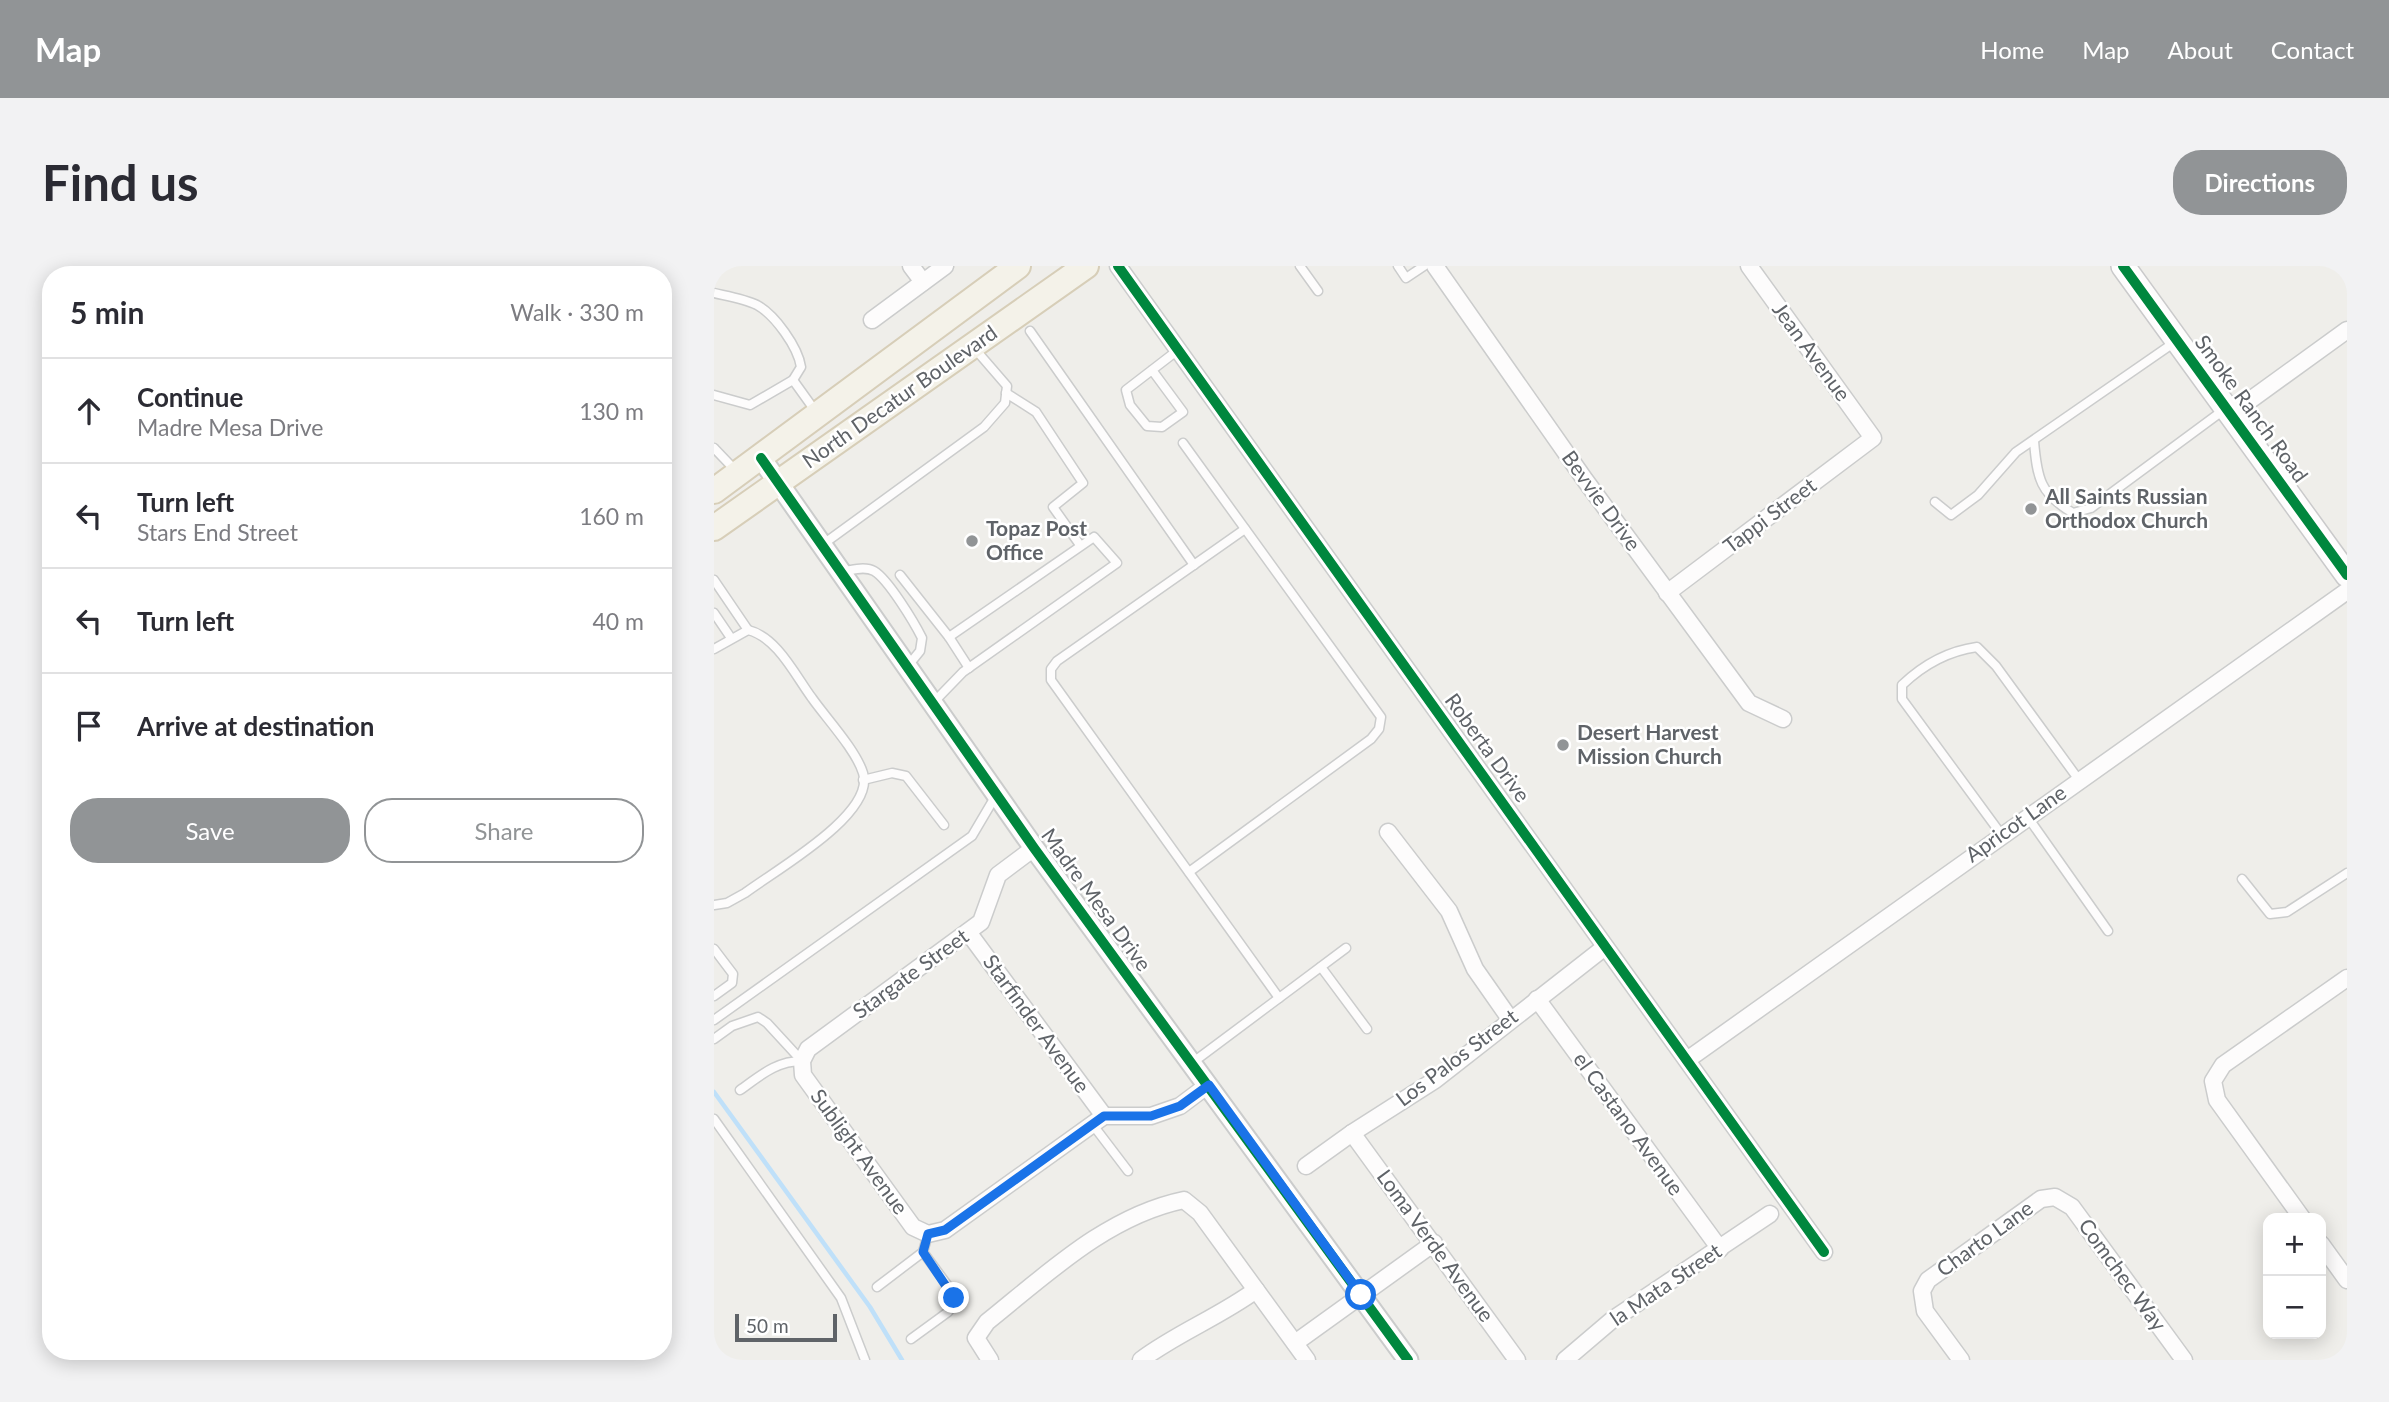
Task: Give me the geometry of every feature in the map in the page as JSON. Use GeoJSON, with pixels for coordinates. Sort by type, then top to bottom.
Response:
{"type":"FeatureCollection","features":[{"type":"Feature","properties":{"kind":"main road","name":"North Decatur Boulevard"},"geometry":{"type":"LineString","coordinates":[[714,491],[1018,266]]}},
{"type":"Feature","properties":{"kind":"main road"},"geometry":{"type":"LineString","coordinates":[[972,346],[964,334],[964,326],[1004,294],[1027,266]]}},
{"type":"Feature","properties":{"kind":"main road","name":"North Decatur Boulevard"},"geometry":{"type":"LineString","coordinates":[[714,528],[1086,266]]}},
{"type":"Feature","properties":{"kind":"main road","name":"Smoke Ranch Road"},"geometry":{"type":"LineString","coordinates":[[2123,266],[2347,575]]}},
{"type":"Feature","properties":{"kind":"street"},"geometry":{"type":"LineString","coordinates":[[911,266],[923,282]]}},
{"type":"Feature","properties":{"kind":"street"},"geometry":{"type":"LineString","coordinates":[[872,320],[945,266]]}},
{"type":"Feature","properties":{"kind":"street","name":"Roberta Drive"},"geometry":{"type":"LineString","coordinates":[[1118,266],[1824,1252]]}},
{"type":"Feature","properties":{"kind":"street","name":"Bevvie Drive"},"geometry":{"type":"LineString","coordinates":[[1435,266],[1749,704],[1783,719]]}},
{"type":"Feature","properties":{"kind":"street","name":"Jean Avenue"},"geometry":{"type":"LineString","coordinates":[[1749,266],[1873,438]]}},
{"type":"Feature","properties":{"kind":"street"},"geometry":{"type":"LineString","coordinates":[[2228,411],[2347,330]]}},
{"type":"Feature","properties":{"kind":"street","name":"Tappi Street"},"geometry":{"type":"LineString","coordinates":[[1667,593],[1873,438]]}},
{"type":"Feature","properties":{"kind":"street","name":"Madre Mesa Drive"},"geometry":{"type":"LineString","coordinates":[[761,458],[1034,848],[1408,1360]]}},
{"type":"Feature","properties":{"kind":"street","name":"Apricot Lane"},"geometry":{"type":"LineString","coordinates":[[1687,1060],[2001,834],[2347,592]]}},
{"type":"Feature","properties":{"kind":"street"},"geometry":{"type":"LineString","coordinates":[[1388,832],[1449,911],[1475,968],[1510,1019]]}},
{"type":"Feature","properties":{"kind":"street","name":"Stargate Street"},"geometry":{"type":"LineString","coordinates":[[802,1061],[808,1049],[981,922],[998,875],[1034,848]]}},
{"type":"Feature","properties":{"kind":"street","name":"Starfinder Avenue"},"geometry":{"type":"LineString","coordinates":[[968,932],[1098,1121]]}},
{"type":"Feature","properties":{"kind":"street","name":"Los Palos Street"},"geometry":{"type":"LineString","coordinates":[[1307,1167],[1352,1133],[1435,1080],[1605,947]]}},
{"type":"Feature","properties":{"kind":"street"},"geometry":{"type":"LineString","coordinates":[[2298,1213],[2217,1100],[2213,1081],[2223,1065],[2347,978]]}},
{"type":"Feature","properties":{"kind":"street","name":"el Castano Avenue"},"geometry":{"type":"LineString","coordinates":[[1536,999],[1720,1250]]}},
{"type":"Feature","properties":{"kind":"street","name":"Sublight Avenue"},"geometry":{"type":"LineString","coordinates":[[802,1061],[803,1074],[913,1227],[928,1234]]}},
{"type":"Feature","properties":{"kind":"street"},"geometry":{"type":"LineString","coordinates":[[928,1234],[945,1230],[1098,1121],[1151,1116],[1180,1106],[1209,1085]]}},
{"type":"Feature","properties":{"kind":"street","name":"Loma Verde Avenue"},"geometry":{"type":"LineString","coordinates":[[1352,1133],[1517,1360]]}},
{"type":"Feature","properties":{"kind":"street","name":"Charto Lane"},"geometry":{"type":"LineString","coordinates":[[1961,1360],[1926,1311],[1922,1291],[1928,1280],[2041,1199],[2055,1197]]}},
{"type":"Feature","properties":{"kind":"street","name":"Comchec Way"},"geometry":{"type":"LineString","coordinates":[[2055,1197],[2072,1207],[2184,1360]]}},
{"type":"Feature","properties":{"kind":"street"},"geometry":{"type":"LineString","coordinates":[[990,1360],[976,1338],[987,1322],[1089,1241],[1162,1204],[1184,1200],[1200,1213],[1307,1360]]}},
{"type":"Feature","properties":{"kind":"street","name":"la Mata Street"},"geometry":{"type":"LineString","coordinates":[[1564,1360],[1612,1320],[1770,1214]]}},
{"type":"Feature","properties":{"kind":"street"},"geometry":{"type":"LineString","coordinates":[[1295,1343],[1434,1243]]}},
{"type":"Feature","properties":{"kind":"street"},"geometry":{"type":"LineString","coordinates":[[2326,1251],[2347,1280]]}},
{"type":"Feature","properties":{"kind":"street"},"geometry":{"type":"LineString","coordinates":[[1141,1360],[1229,1309],[1256,1290]]}},
{"type":"Feature","properties":{"kind":"lane"},"geometry":{"type":"LineString","coordinates":[[1300,266],[1318,290]]}},
{"type":"Feature","properties":{"kind":"lane"},"geometry":{"type":"LineString","coordinates":[[1398,266],[1406,278],[1424,266]]}},
{"type":"Feature","properties":{"kind":"lane"},"geometry":{"type":"LineString","coordinates":[[714,292],[755,304],[769,314],[799,357],[801,367],[793,380],[750,405],[714,395]]}},
{"type":"Feature","properties":{"kind":"lane"},"geometry":{"type":"LineString","coordinates":[[1030,331],[1194,565]]}},
{"type":"Feature","properties":{"kind":"lane"},"geometry":{"type":"LineString","coordinates":[[1934,502],[1951,515],[1978,495],[2017,452],[2177,341]]}},
{"type":"Feature","properties":{"kind":"lane"},"geometry":{"type":"LineString","coordinates":[[822,545],[984,427],[1005,403],[1007,386],[972,346]]}},
{"type":"Feature","properties":{"kind":"lane"},"geometry":{"type":"LineString","coordinates":[[1153,370],[1183,412],[1162,427],[1147,426],[1130,405],[1126,390],[1178,350]]}},
{"type":"Feature","properties":{"kind":"lane"},"geometry":{"type":"LineString","coordinates":[[793,380],[818,415]]}},
{"type":"Feature","properties":{"kind":"lane"},"geometry":{"type":"LineString","coordinates":[[1006,393],[1036,412],[1083,483],[1053,506],[1080,545]]}},
{"type":"Feature","properties":{"kind":"lane"},"geometry":{"type":"LineString","coordinates":[[2034,442],[2037,478],[2054,502],[2073,513],[2091,508],[2228,411]]}},
{"type":"Feature","properties":{"kind":"lane"},"geometry":{"type":"LineString","coordinates":[[1183,443],[1381,717],[1379,729],[1371,739],[1189,872]]}},
{"type":"Feature","properties":{"kind":"lane"},"geometry":{"type":"LineString","coordinates":[[714,447],[738,474]]}},
{"type":"Feature","properties":{"kind":"lane"},"geometry":{"type":"LineString","coordinates":[[1245,529],[1057,661],[1051,670],[1051,680],[1279,998]]}},
{"type":"Feature","properties":{"kind":"lane"},"geometry":{"type":"LineString","coordinates":[[932,704],[969,668],[1117,563],[1094,537],[949,637]]}},
{"type":"Feature","properties":{"kind":"lane"},"geometry":{"type":"LineString","coordinates":[[841,572],[865,568],[874,570],[883,580],[922,638],[920,652],[907,667]]}},
{"type":"Feature","properties":{"kind":"lane"},"geometry":{"type":"LineString","coordinates":[[900,575],[949,637],[969,668]]}},
{"type":"Feature","properties":{"kind":"lane"},"geometry":{"type":"LineString","coordinates":[[714,580],[748,630],[762,634],[780,654],[863,773],[860,800],[846,818],[745,892],[727,903],[714,905]]}},
{"type":"Feature","properties":{"kind":"lane"},"geometry":{"type":"LineString","coordinates":[[714,613],[731,638]]}},
{"type":"Feature","properties":{"kind":"lane"},"geometry":{"type":"LineString","coordinates":[[714,649],[748,630]]}},
{"type":"Feature","properties":{"kind":"lane"},"geometry":{"type":"LineString","coordinates":[[2001,834],[1902,699],[1902,685],[1913,674],[1948,654],[1977,647],[1996,666],[2079,780]]}},
{"type":"Feature","properties":{"kind":"lane"},"geometry":{"type":"LineString","coordinates":[[863,780],[892,773],[906,776],[944,825]]}},
{"type":"Feature","properties":{"kind":"lane"},"geometry":{"type":"LineString","coordinates":[[714,1020],[972,836],[996,794]]}},
{"type":"Feature","properties":{"kind":"lane"},"geometry":{"type":"LineString","coordinates":[[2027,816],[2108,931]]}},
{"type":"Feature","properties":{"kind":"lane"},"geometry":{"type":"LineString","coordinates":[[2242,879],[2270,914],[2287,912],[2347,873]]}},
{"type":"Feature","properties":{"kind":"lane"},"geometry":{"type":"LineString","coordinates":[[1192,1063],[1346,948]]}},
{"type":"Feature","properties":{"kind":"lane"},"geometry":{"type":"LineString","coordinates":[[714,949],[733,974],[732,984],[714,996]]}},
{"type":"Feature","properties":{"kind":"lane"},"geometry":{"type":"LineString","coordinates":[[1321,967],[1367,1029]]}},
{"type":"Feature","properties":{"kind":"lane"},"geometry":{"type":"LineString","coordinates":[[714,1039],[732,1026],[758,1017],[767,1023],[802,1061]]}},
{"type":"Feature","properties":{"kind":"lane"},"geometry":{"type":"LineString","coordinates":[[740,1090],[773,1066],[787,1061],[802,1061]]}},
{"type":"Feature","properties":{"kind":"lane"},"geometry":{"type":"LineString","coordinates":[[714,1119],[841,1298],[864,1360]]}},
{"type":"Feature","properties":{"kind":"lane"},"geometry":{"type":"LineString","coordinates":[[1098,1121],[1128,1171]]}},
{"type":"Feature","properties":{"kind":"lane"},"geometry":{"type":"LineString","coordinates":[[877,1287],[923,1252],[928,1234]]}},
{"type":"Feature","properties":{"kind":"lane"},"geometry":{"type":"LineString","coordinates":[[911,1339],[948,1312],[954,1304],[948,1286],[923,1252]]}},
{"type":"Feature","properties":{"kind":"waterway"},"geometry":{"type":"LineString","coordinates":[[714,1092],[870,1307],[902,1360]]}},
{"type":"Feature","properties":{"kind":"cycle path"},"geometry":{"type":"LineString","coordinates":[[1118,266],[1824,1252]]}},
{"type":"Feature","properties":{"kind":"cycle path"},"geometry":{"type":"LineString","coordinates":[[2123,266],[2347,575]]}},
{"type":"Feature","properties":{"kind":"cycle path"},"geometry":{"type":"LineString","coordinates":[[761,458],[1034,848],[1408,1360]]}},
{"type":"Feature","properties":{"kind":"place","name":"All Saints Russian Orthodox Church"},"geometry":{"type":"Point","coordinates":[2031,509]}},
{"type":"Feature","properties":{"kind":"place","name":"Topaz Post Office"},"geometry":{"type":"Point","coordinates":[972,541]}},
{"type":"Feature","properties":{"kind":"place","name":"Desert Harvest Mission Church"},"geometry":{"type":"Point","coordinates":[1563,745]}},
{"type":"Feature","properties":{"kind":"route"},"geometry":{"type":"LineString","coordinates":[[954,1298],[923,1252],[928,1234],[945,1230],[1104,1116],[1151,1116],[1180,1106],[1209,1085],[1361,1295]]}}]}
